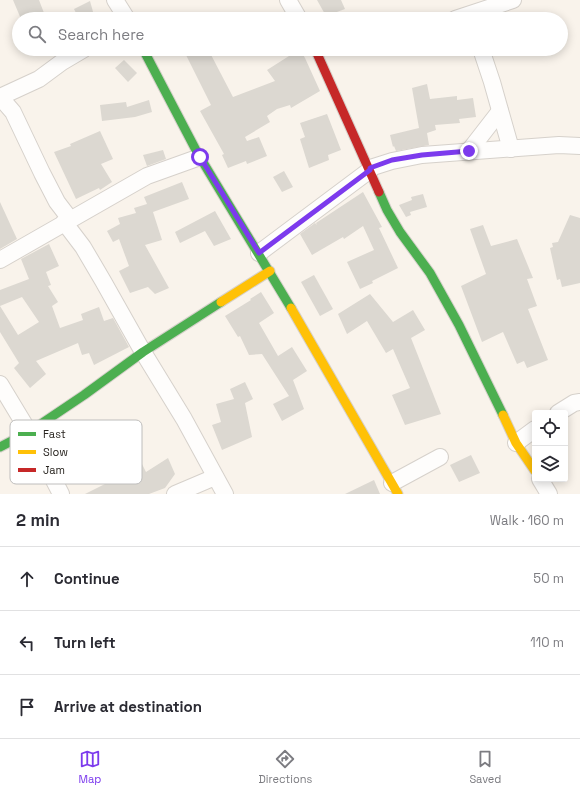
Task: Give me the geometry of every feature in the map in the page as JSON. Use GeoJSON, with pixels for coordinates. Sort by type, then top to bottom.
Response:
{"type":"FeatureCollection","features":[{"type":"Feature","properties":{"kind":"street"},"geometry":{"type":"LineString","coordinates":[[115,0],[123,12]]}},
{"type":"Feature","properties":{"kind":"street"},"geometry":{"type":"LineString","coordinates":[[288,0],[295,12]]}},
{"type":"Feature","properties":{"kind":"street"},"geometry":{"type":"LineString","coordinates":[[481,12],[513,0]]}},
{"type":"Feature","properties":{"kind":"street"},"geometry":{"type":"LineString","coordinates":[[72,56],[39,79],[2,93],[13,112],[67,221],[143,352],[184,419],[225,494]]}},
{"type":"Feature","properties":{"kind":"street"},"geometry":{"type":"LineString","coordinates":[[147,56],[200,157],[270,271],[395,489],[440,457]]}},
{"type":"Feature","properties":{"kind":"street"},"geometry":{"type":"LineString","coordinates":[[318,56],[346,120],[370,169],[386,210],[430,273],[459,325],[516,443],[532,467]]}},
{"type":"Feature","properties":{"kind":"street"},"geometry":{"type":"LineString","coordinates":[[483,56],[511,149]]}},
{"type":"Feature","properties":{"kind":"street"},"geometry":{"type":"LineString","coordinates":[[469,151],[500,112]]}},
{"type":"Feature","properties":{"kind":"street"},"geometry":{"type":"LineString","coordinates":[[259,253],[370,169],[392,160],[422,155],[469,151],[580,146]]}},
{"type":"Feature","properties":{"kind":"street"},"geometry":{"type":"LineString","coordinates":[[0,260],[147,176],[200,157]]}},
{"type":"Feature","properties":{"kind":"street"},"geometry":{"type":"LineString","coordinates":[[47,420],[143,352],[270,271]]}},
{"type":"Feature","properties":{"kind":"street"},"geometry":{"type":"LineString","coordinates":[[0,384],[22,420]]}},
{"type":"Feature","properties":{"kind":"street"},"geometry":{"type":"LineString","coordinates":[[563,410],[574,403],[580,402]]}},
{"type":"Feature","properties":{"kind":"street"},"geometry":{"type":"LineString","coordinates":[[516,443],[532,432]]}},
{"type":"Feature","properties":{"kind":"street"},"geometry":{"type":"LineString","coordinates":[[0,447],[10,442]]}},
{"type":"Feature","properties":{"kind":"street"},"geometry":{"type":"LineString","coordinates":[[175,494],[216,477]]}},
{"type":"Feature","properties":{"kind":"street"},"geometry":{"type":"LineString","coordinates":[[542,482],[550,494]]}},
{"type":"Feature","properties":{"kind":"street"},"geometry":{"type":"LineString","coordinates":[[56,484],[61,494]]}},
{"type":"Feature","properties":{"kind":"building"},"geometry":{"type":"Polygon","coordinates":[[[13,0],[39,0],[44,12],[18,12],[13,0]]]}},
{"type":"Feature","properties":{"kind":"building"},"geometry":{"type":"Polygon","coordinates":[[[317,0],[341,0],[345,9],[337,12],[324,12],[317,0]]]}},
{"type":"Feature","properties":{"kind":"building"},"geometry":{"type":"Polygon","coordinates":[[[90,1],[93,12],[76,12],[74,9],[90,1]]]}},
{"type":"Feature","properties":{"kind":"building"},"geometry":{"type":"Polygon","coordinates":[[[186,56],[212,56],[233,97],[275,81],[267,70],[289,56],[304,56],[320,91],[291,108],[290,105],[277,109],[267,116],[270,122],[245,137],[247,141],[259,137],[267,156],[247,164],[246,161],[228,168],[222,155],[224,154],[200,111],[211,105],[186,56]]]}},
{"type":"Feature","properties":{"kind":"building"},"geometry":{"type":"Polygon","coordinates":[[[124,60],[137,73],[128,82],[115,68],[124,60]]]}},
{"type":"Feature","properties":{"kind":"building"},"geometry":{"type":"Polygon","coordinates":[[[427,84],[430,99],[457,96],[457,100],[473,98],[476,117],[459,119],[460,123],[435,125],[436,130],[427,133],[429,145],[396,151],[394,146],[393,147],[390,135],[419,128],[412,88],[427,84]]]}},
{"type":"Feature","properties":{"kind":"building"},"geometry":{"type":"Polygon","coordinates":[[[149,100],[152,112],[135,117],[102,121],[100,105],[126,102],[127,107],[149,100]]]}},
{"type":"Feature","properties":{"kind":"building"},"geometry":{"type":"Polygon","coordinates":[[[327,114],[341,150],[328,155],[329,160],[309,168],[300,139],[305,137],[300,123],[327,114]]]}},
{"type":"Feature","properties":{"kind":"building"},"geometry":{"type":"Polygon","coordinates":[[[100,131],[113,159],[101,164],[112,182],[100,190],[99,188],[76,199],[54,152],[71,146],[70,144],[100,131]]]}},
{"type":"Feature","properties":{"kind":"building"},"geometry":{"type":"Polygon","coordinates":[[[163,150],[166,159],[147,166],[143,155],[163,150]]]}},
{"type":"Feature","properties":{"kind":"building"},"geometry":{"type":"Polygon","coordinates":[[[284,171],[293,187],[282,192],[273,177],[284,171]]]}},
{"type":"Feature","properties":{"kind":"building"},"geometry":{"type":"Polygon","coordinates":[[[182,182],[189,199],[153,212],[162,240],[145,245],[169,288],[155,294],[148,287],[130,293],[119,271],[129,266],[119,239],[113,242],[107,231],[120,224],[118,218],[136,213],[134,208],[147,204],[144,197],[182,182]]]}},
{"type":"Feature","properties":{"kind":"building"},"geometry":{"type":"Polygon","coordinates":[[[363,192],[382,227],[379,228],[398,268],[360,289],[347,262],[374,250],[363,226],[344,239],[343,237],[312,255],[300,234],[315,223],[317,225],[316,223],[363,192]]]}},
{"type":"Feature","properties":{"kind":"building"},"geometry":{"type":"Polygon","coordinates":[[[423,194],[427,207],[410,212],[411,215],[406,217],[399,205],[412,200],[411,197],[423,194]]]}},
{"type":"Feature","properties":{"kind":"building"},"geometry":{"type":"Polygon","coordinates":[[[0,202],[17,239],[0,249],[0,202]]]}},
{"type":"Feature","properties":{"kind":"building"},"geometry":{"type":"Polygon","coordinates":[[[215,211],[231,239],[214,246],[205,231],[180,243],[175,232],[215,211]]]}},
{"type":"Feature","properties":{"kind":"building"},"geometry":{"type":"Polygon","coordinates":[[[570,215],[580,218],[580,283],[562,287],[560,279],[557,280],[550,248],[553,247],[552,243],[558,242],[570,215]]]}},
{"type":"Feature","properties":{"kind":"building"},"geometry":{"type":"Polygon","coordinates":[[[483,225],[491,246],[517,239],[533,278],[527,279],[537,306],[528,309],[548,360],[527,368],[524,361],[517,364],[503,332],[482,342],[461,286],[486,274],[470,229],[483,225]]]}},
{"type":"Feature","properties":{"kind":"building"},"geometry":{"type":"Polygon","coordinates":[[[49,244],[59,266],[46,272],[51,285],[48,286],[58,302],[52,306],[60,328],[83,320],[81,314],[99,307],[104,321],[113,318],[129,347],[94,365],[89,353],[82,355],[78,343],[36,361],[46,374],[30,388],[14,368],[19,363],[0,332],[0,290],[29,279],[21,259],[49,244]],[[22,297],[0,306],[18,335],[39,322],[22,297]]]}},
{"type":"Feature","properties":{"kind":"building"},"geometry":{"type":"Polygon","coordinates":[[[314,275],[333,309],[320,316],[301,282],[314,275]]]}},
{"type":"Feature","properties":{"kind":"building"},"geometry":{"type":"Polygon","coordinates":[[[261,292],[274,313],[259,323],[278,356],[292,347],[307,371],[293,380],[304,409],[282,421],[273,404],[289,396],[262,354],[249,355],[240,336],[238,337],[225,316],[261,292]]]}},
{"type":"Feature","properties":{"kind":"building"},"geometry":{"type":"Polygon","coordinates":[[[370,294],[393,322],[413,310],[425,330],[411,338],[441,414],[405,425],[392,395],[410,388],[393,349],[386,353],[367,321],[347,334],[338,314],[370,294]]]}},
{"type":"Feature","properties":{"kind":"building"},"geometry":{"type":"Polygon","coordinates":[[[245,382],[253,399],[245,403],[252,437],[222,450],[212,425],[221,422],[216,404],[234,399],[230,389],[245,382]]]}},
{"type":"Feature","properties":{"kind":"building"},"geometry":{"type":"Polygon","coordinates":[[[471,455],[480,473],[459,482],[450,465],[471,455]]]}},
{"type":"Feature","properties":{"kind":"building"},"geometry":{"type":"Polygon","coordinates":[[[168,458],[175,474],[165,488],[149,494],[85,494],[105,484],[142,484],[142,464],[146,472],[168,458]]]}},
{"type":"Feature","properties":{"kind":"building"},"geometry":{"type":"Polygon","coordinates":[[[374,480],[380,494],[345,494],[374,480]]]}},
{"type":"Feature","properties":{"kind":"traffic: fast"},"geometry":{"type":"LineString","coordinates":[[147,56],[198,154],[291,308]]}},
{"type":"Feature","properties":{"kind":"traffic: fast"},"geometry":{"type":"LineString","coordinates":[[379,192],[387,210],[400,232],[430,273],[459,325],[503,415]]}},
{"type":"Feature","properties":{"kind":"traffic: fast"},"geometry":{"type":"LineString","coordinates":[[47,420],[143,352],[221,302]]}},
{"type":"Feature","properties":{"kind":"traffic: fast"},"geometry":{"type":"LineString","coordinates":[[0,447],[10,442]]}},
{"type":"Feature","properties":{"kind":"traffic: slow"},"geometry":{"type":"LineString","coordinates":[[221,302],[270,271]]}},
{"type":"Feature","properties":{"kind":"traffic: slow"},"geometry":{"type":"LineString","coordinates":[[291,308],[398,494]]}},
{"type":"Feature","properties":{"kind":"traffic: slow"},"geometry":{"type":"LineString","coordinates":[[503,415],[516,443],[532,467]]}},
{"type":"Feature","properties":{"kind":"traffic: jam"},"geometry":{"type":"LineString","coordinates":[[318,56],[379,192]]}},
{"type":"Feature","properties":{"kind":"route"},"geometry":{"type":"LineString","coordinates":[[200,157],[259,253],[370,170],[370,168],[392,160],[422,155],[469,151]]}}]}
